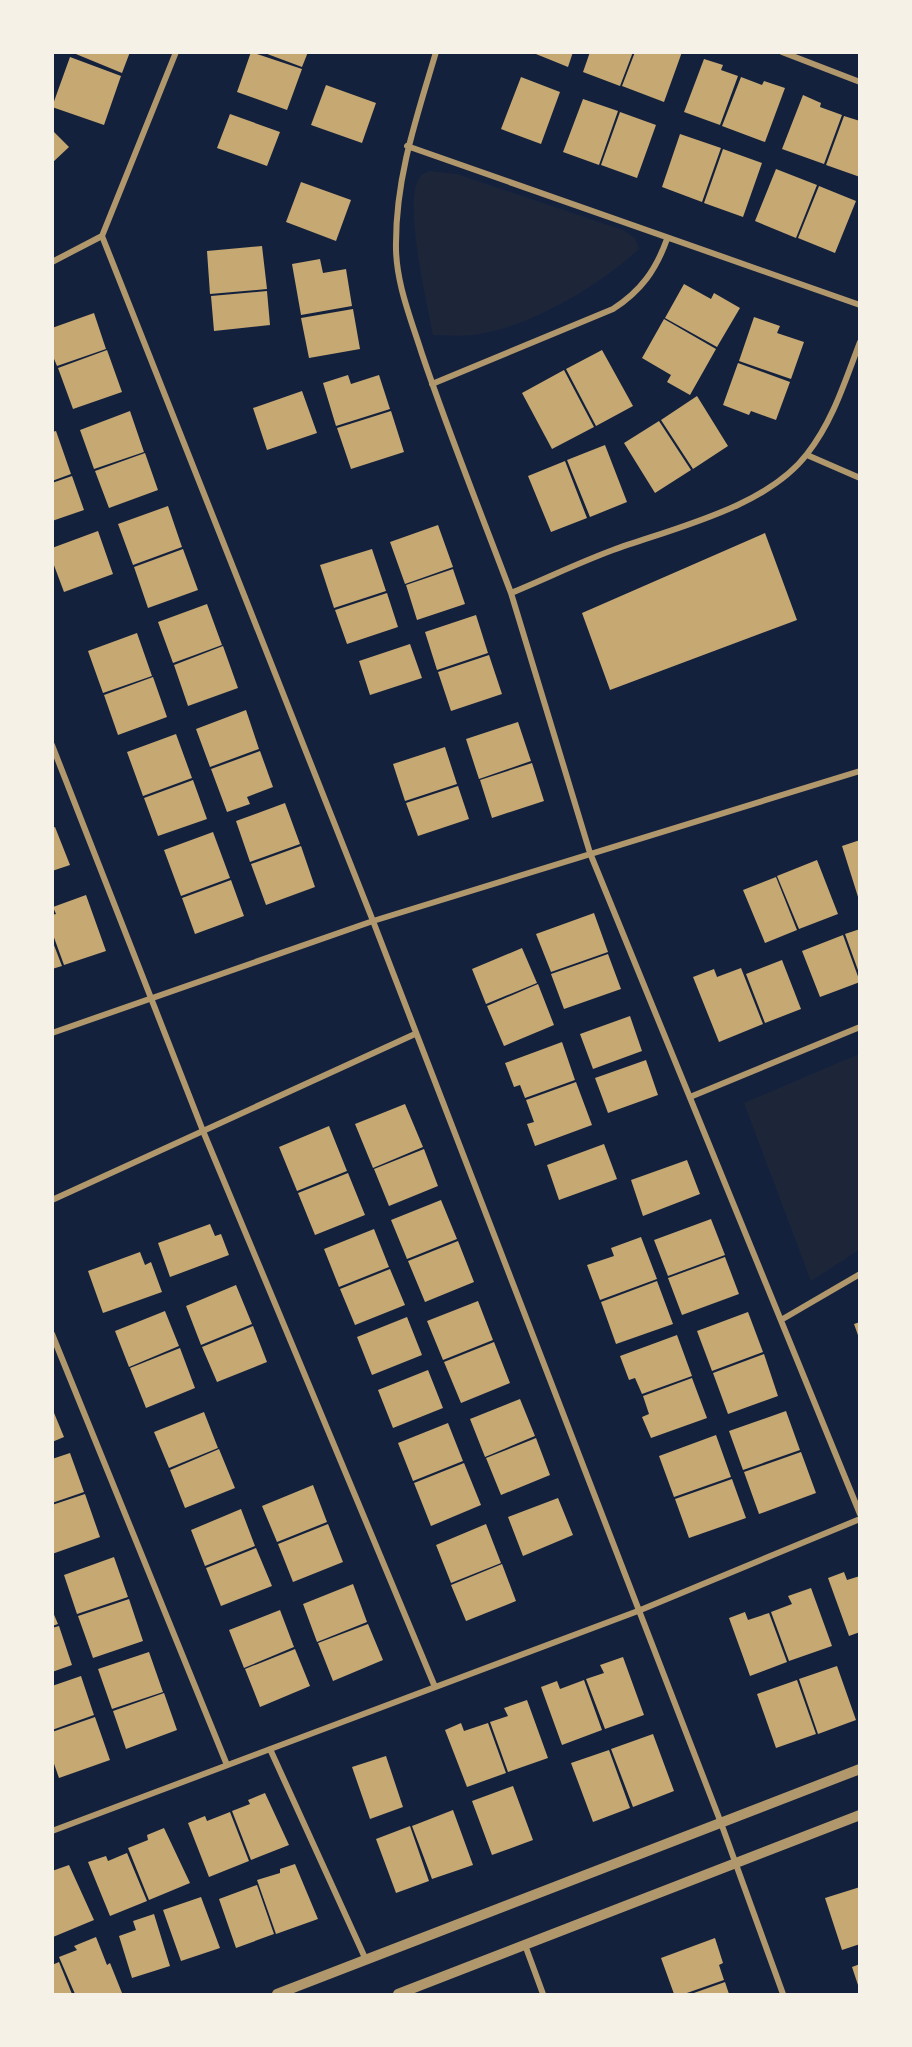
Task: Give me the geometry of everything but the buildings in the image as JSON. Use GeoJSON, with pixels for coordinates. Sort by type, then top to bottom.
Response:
{"type":"FeatureCollection","features":[{"type":"Feature","properties":{"kind":"street"},"geometry":{"type":"LineString","coordinates":[[52,262],[102,236],[176,52]]}},
{"type":"Feature","properties":{"kind":"street"},"geometry":{"type":"LineString","coordinates":[[436,52],[407,146],[399,193],[396,246],[405,300],[432,384],[511,593],[590,853],[860,1514]]}},
{"type":"Feature","properties":{"kind":"street"},"geometry":{"type":"LineString","coordinates":[[782,52],[860,82]]}},
{"type":"Feature","properties":{"kind":"street"},"geometry":{"type":"LineString","coordinates":[[407,146],[860,305]]}},
{"type":"Feature","properties":{"kind":"street"},"geometry":{"type":"LineString","coordinates":[[102,236],[373,921],[721,1823],[783,1995]]}},
{"type":"Feature","properties":{"kind":"street"},"geometry":{"type":"LineString","coordinates":[[432,384],[613,309],[640,288],[651,274],[667,239]]}},
{"type":"Feature","properties":{"kind":"street"},"geometry":{"type":"LineString","coordinates":[[511,593],[609,551],[752,496],[789,474],[807,455],[829,422],[860,342]]}},
{"type":"Feature","properties":{"kind":"street"},"geometry":{"type":"LineString","coordinates":[[807,455],[860,478]]}},
{"type":"Feature","properties":{"kind":"street"},"geometry":{"type":"LineString","coordinates":[[52,745],[203,1131],[435,1687]]}},
{"type":"Feature","properties":{"kind":"street"},"geometry":{"type":"LineString","coordinates":[[52,1033],[373,921],[860,771]]}},
{"type":"Feature","properties":{"kind":"street"},"geometry":{"type":"LineString","coordinates":[[690,1097],[860,1027]]}},
{"type":"Feature","properties":{"kind":"street"},"geometry":{"type":"LineString","coordinates":[[52,1200],[415,1034]]}},
{"type":"Feature","properties":{"kind":"street"},"geometry":{"type":"LineString","coordinates":[[781,1320],[860,1274]]}},
{"type":"Feature","properties":{"kind":"street"},"geometry":{"type":"LineString","coordinates":[[52,1334],[227,1765]]}},
{"type":"Feature","properties":{"kind":"street"},"geometry":{"type":"LineString","coordinates":[[52,1831],[638,1611],[860,1520]]}},
{"type":"Feature","properties":{"kind":"street"},"geometry":{"type":"LineString","coordinates":[[270,1749],[366,1960]]}},
{"type":"Feature","properties":{"kind":"street"},"geometry":{"type":"LineString","coordinates":[[277,1995],[860,1769]]}},
{"type":"Feature","properties":{"kind":"street"},"geometry":{"type":"LineString","coordinates":[[398,1995],[860,1815]]}},
{"type":"Feature","properties":{"kind":"street"},"geometry":{"type":"LineString","coordinates":[[525,1946],[543,1995]]}},
{"type":"Feature","properties":{"kind":"shaded area"},"geometry":{"type":"Polygon","coordinates":[[[429,171],[457,174],[623,230],[635,238],[639,249],[585,290],[522,322],[474,335],[433,335],[418,252],[414,205],[416,187],[422,175],[429,171]]]}},
{"type":"Feature","properties":{"kind":"shaded area"},"geometry":{"type":"Polygon","coordinates":[[[859,1054],[859,1250],[811,1281],[744,1103],[859,1054]]]}}]}
